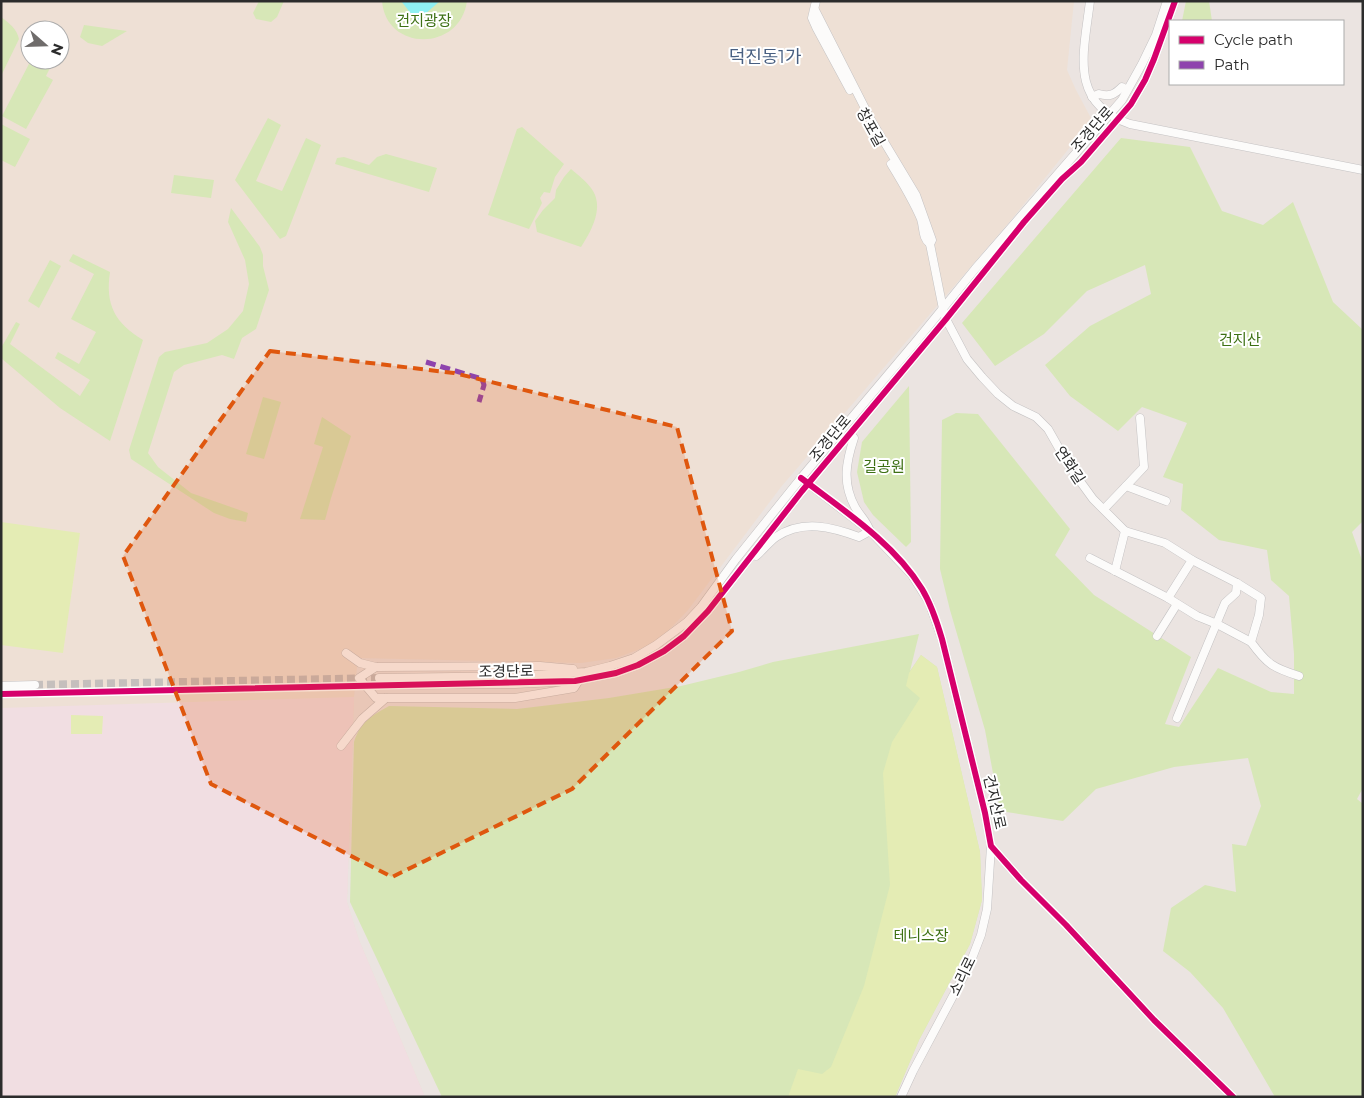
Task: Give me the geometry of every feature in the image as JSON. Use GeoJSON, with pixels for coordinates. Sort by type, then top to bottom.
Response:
{"type":"FeatureCollection","features":[{"type":"Feature","properties":{"kind":"street","name":"창포길"},"geometry":{"type":"LineString","coordinates":[[816,1],[812,18],[816,27],[910,196],[921,221],[926,241],[930,244],[943,310]]}},
{"type":"Feature","properties":{"kind":"street"},"geometry":{"type":"LineString","coordinates":[[1090,1],[1083,52],[1084,77],[1092,96],[1107,114],[1130,124],[1363,170]]}},
{"type":"Feature","properties":{"kind":"street","name":"조경단로"},"geometry":{"type":"LineString","coordinates":[[580,677],[634,658],[656,645],[687,622],[701,607],[736,559],[801,478],[943,310],[975,269],[1107,114],[1122,100],[1156,35],[1167,1]]}},
{"type":"Feature","properties":{"kind":"street","name":"조경단로"},"geometry":{"type":"LineString","coordinates":[[379,681],[519,676],[580,677],[616,673],[638,665],[664,651],[684,636],[695,626],[1024,222],[1062,179],[1081,162],[1131,104],[1145,80],[1174,1]]}},
{"type":"Feature","properties":{"kind":"street"},"geometry":{"type":"LineString","coordinates":[[1092,96],[1099,94],[1107,96],[1116,93],[1122,88],[1127,90]]}},
{"type":"Feature","properties":{"kind":"street","name":"연화길"},"geometry":{"type":"LineString","coordinates":[[943,310],[967,359],[998,394],[1013,406],[1036,417],[1048,429],[1068,466],[1094,500],[1125,531],[1165,543],[1261,598],[1259,615],[1251,642]]}},
{"type":"Feature","properties":{"kind":"street"},"geometry":{"type":"LineString","coordinates":[[1104,509],[1144,467],[1140,418]]}},
{"type":"Feature","properties":{"kind":"street"},"geometry":{"type":"LineString","coordinates":[[745,565],[776,537],[799,528],[812,525],[840,530],[859,537],[870,531],[866,520],[856,508],[849,493],[846,469],[848,455],[854,438],[850,434]]}},
{"type":"Feature","properties":{"kind":"street","name":"건지산로"},"geometry":{"type":"LineString","coordinates":[[801,478],[870,531],[912,575],[922,589],[935,617],[952,676],[985,813],[991,846],[1154,1020],[1233,1097]]}},
{"type":"Feature","properties":{"kind":"street"},"geometry":{"type":"LineString","coordinates":[[1126,486],[1166,502]]}},
{"type":"Feature","properties":{"kind":"street"},"geometry":{"type":"LineString","coordinates":[[1115,571],[1125,531]]}},
{"type":"Feature","properties":{"kind":"street"},"geometry":{"type":"LineString","coordinates":[[1090,558],[1168,598],[1197,616],[1251,642],[1264,660],[1277,669],[1299,676]]}},
{"type":"Feature","properties":{"kind":"street"},"geometry":{"type":"LineString","coordinates":[[1168,598],[1192,560]]}},
{"type":"Feature","properties":{"kind":"street"},"geometry":{"type":"LineString","coordinates":[[1177,718],[1225,603],[1236,593],[1237,584]]}},
{"type":"Feature","properties":{"kind":"street"},"geometry":{"type":"LineString","coordinates":[[1157,636],[1177,604]]}},
{"type":"Feature","properties":{"kind":"street"},"geometry":{"type":"LineString","coordinates":[[346,652],[360,663],[376,667],[540,666],[578,669],[580,677],[574,688],[516,698],[376,698],[359,678],[376,667]]}},
{"type":"Feature","properties":{"kind":"street"},"geometry":{"type":"LineString","coordinates":[[1,686],[36,689],[1,694]]}},
{"type":"Feature","properties":{"kind":"street"},"geometry":{"type":"LineString","coordinates":[[341,746],[362,719],[386,698]]}},
{"type":"Feature","properties":{"kind":"street","name":"소리로"},"geometry":{"type":"LineString","coordinates":[[901,1097],[969,966],[981,935],[987,909],[991,846]]}},
{"type":"Feature","properties":{"kind":"highlighted area"},"geometry":{"type":"Polygon","coordinates":[[[270,351],[454,373],[677,427],[732,631],[572,789],[392,877],[211,784],[123,556],[270,351]]]}},
{"type":"Feature","properties":{"kind":"shaded area"},"geometry":{"type":"Polygon","coordinates":[[[1,1],[1074,1],[1067,70],[1092,120],[1011,220],[781,487],[688,610],[667,632],[648,646],[616,658],[581,663],[358,658],[354,697],[347,902],[359,940],[425,1097],[1,1097],[1,1]]]}},
{"type":"Feature","properties":{"kind":"shaded area"},"geometry":{"type":"Polygon","coordinates":[[[354,697],[347,902],[359,940],[425,1097],[1,1097],[1,708],[354,697]]]}},
{"type":"Feature","properties":{"kind":"green space"},"geometry":{"type":"Polygon","coordinates":[[[259,1],[284,1],[277,17],[271,22],[256,19],[253,13],[259,1]]]}},
{"type":"Feature","properties":{"kind":"green space","name":"건지광장"},"geometry":{"type":"Polygon","coordinates":[[[382,1],[467,1],[462,18],[451,30],[438,37],[423,39],[409,37],[396,30],[387,18],[382,1]]]}},
{"type":"Feature","properties":{"kind":"green space"},"geometry":{"type":"Polygon","coordinates":[[[1186,1],[1209,1],[1212,20],[1182,20],[1186,1]]]}},
{"type":"Feature","properties":{"kind":"green space"},"geometry":{"type":"Polygon","coordinates":[[[1,17],[15,29],[19,39],[1,76],[1,17]]]}},
{"type":"Feature","properties":{"kind":"green space"},"geometry":{"type":"Polygon","coordinates":[[[84,25],[127,31],[102,46],[88,43],[80,37],[84,25]]]}},
{"type":"Feature","properties":{"kind":"green space"},"geometry":{"type":"Polygon","coordinates":[[[26,70],[49,70],[46,76],[53,80],[26,129],[2,116],[26,70]]]}},
{"type":"Feature","properties":{"kind":"green space"},"geometry":{"type":"Polygon","coordinates":[[[268,118],[281,125],[256,181],[282,191],[306,138],[321,145],[286,236],[280,239],[235,180],[268,118]]]}},
{"type":"Feature","properties":{"kind":"green space"},"geometry":{"type":"Polygon","coordinates":[[[1,124],[30,139],[15,167],[1,160],[1,124]]]}},
{"type":"Feature","properties":{"kind":"green space"},"geometry":{"type":"Polygon","coordinates":[[[522,127],[564,164],[555,177],[550,193],[544,192],[540,198],[542,203],[529,229],[488,215],[517,129],[522,127]]]}},
{"type":"Feature","properties":{"kind":"green space","name":"건지산"},"geometry":{"type":"Polygon","coordinates":[[[1121,138],[1190,147],[1222,211],[1263,225],[1293,202],[1333,302],[1363,330],[1363,521],[1352,532],[1363,563],[1363,788],[1357,799],[1363,804],[1363,1097],[1275,1097],[1223,1008],[1190,972],[1163,951],[1171,908],[1205,885],[1236,892],[1232,844],[1246,846],[1261,806],[1248,758],[1174,767],[1096,789],[1063,821],[1000,811],[985,730],[940,569],[942,420],[956,413],[978,414],[1070,529],[1055,555],[1094,595],[1191,657],[1165,724],[1179,727],[1218,668],[1271,692],[1294,694],[1294,654],[1289,596],[1271,580],[1267,550],[1219,540],[1181,510],[1183,484],[1163,477],[1187,423],[1142,407],[1118,431],[1070,396],[1045,365],[1090,326],[1151,294],[1145,265],[1087,291],[1044,334],[995,366],[962,323],[1121,138]]]}},
{"type":"Feature","properties":{"kind":"green space"},"geometry":{"type":"Polygon","coordinates":[[[386,154],[437,168],[429,192],[335,164],[337,158],[344,157],[369,165],[377,157],[386,154]]]}},
{"type":"Feature","properties":{"kind":"green space"},"geometry":{"type":"Polygon","coordinates":[[[571,169],[591,188],[597,202],[593,226],[581,247],[537,232],[535,221],[555,198],[556,190],[571,169]]]}},
{"type":"Feature","properties":{"kind":"green space"},"geometry":{"type":"Polygon","coordinates":[[[174,175],[214,180],[211,198],[171,193],[174,175]]]}},
{"type":"Feature","properties":{"kind":"green space"},"geometry":{"type":"Polygon","coordinates":[[[231,208],[260,247],[263,255],[263,266],[269,290],[256,329],[242,338],[234,359],[222,355],[184,365],[174,372],[148,453],[158,467],[191,493],[248,513],[246,522],[214,513],[131,459],[129,450],[159,357],[165,352],[207,343],[228,329],[243,311],[249,284],[245,260],[228,222],[231,208]]]}},
{"type":"Feature","properties":{"kind":"green space"},"geometry":{"type":"Polygon","coordinates":[[[73,254],[110,272],[109,294],[114,312],[125,327],[143,340],[110,441],[60,408],[1,358],[1,348],[16,322],[20,324],[10,344],[80,396],[90,380],[55,358],[58,352],[79,364],[96,332],[71,319],[94,274],[69,261],[73,254]]]}},
{"type":"Feature","properties":{"kind":"green space"},"geometry":{"type":"Polygon","coordinates":[[[50,260],[61,266],[39,308],[28,301],[50,260]]]}},
{"type":"Feature","properties":{"kind":"green space","name":"길공원"},"geometry":{"type":"Polygon","coordinates":[[[909,386],[911,542],[906,547],[873,515],[864,502],[857,472],[862,442],[909,386]]]}},
{"type":"Feature","properties":{"kind":"green space"},"geometry":{"type":"Polygon","coordinates":[[[263,397],[281,402],[264,459],[246,454],[263,397]]]}},
{"type":"Feature","properties":{"kind":"green space"},"geometry":{"type":"Polygon","coordinates":[[[322,417],[351,436],[325,520],[300,519],[323,447],[314,444],[322,417]]]}},
{"type":"Feature","properties":{"kind":"green space"},"geometry":{"type":"Polygon","coordinates":[[[1,522],[80,533],[63,653],[1,645],[1,522]]]}},
{"type":"Feature","properties":{"kind":"green space","name":"테니스장"},"geometry":{"type":"Polygon","coordinates":[[[919,634],[910,671],[921,655],[937,667],[980,852],[982,900],[970,944],[919,1040],[895,1097],[442,1097],[350,902],[354,742],[367,720],[389,706],[517,709],[609,698],[681,686],[773,662],[919,634]]]}},
{"type":"Feature","properties":{"kind":"green space","name":"테니스장"},"geometry":{"type":"Polygon","coordinates":[[[921,655],[937,667],[980,852],[982,900],[970,944],[919,1040],[895,1097],[788,1097],[798,1069],[822,1074],[831,1067],[864,986],[890,885],[883,773],[892,742],[920,698],[906,686],[909,673],[921,655]]]}},
{"type":"Feature","properties":{"kind":"green space"},"geometry":{"type":"Polygon","coordinates":[[[71,715],[103,716],[102,734],[71,734],[71,715]]]}},
{"type":"Feature","properties":{"kind":"water"},"geometry":{"type":"Polygon","coordinates":[[[401,1],[440,1],[417,21],[401,1]]]}},
{"type":"Feature","properties":{"kind":"tunnel"},"geometry":{"type":"LineString","coordinates":[[35,685],[379,678]]}},
{"type":"Feature","properties":{"kind":"tunnel"},"geometry":{"type":"LineString","coordinates":[[37,693],[379,685]]}},
{"type":"Feature","properties":{"kind":"marked path"},"geometry":{"type":"LineString","coordinates":[[426,362],[482,379],[484,385],[479,402]]}},
{"type":"Feature","properties":{"kind":"cycle path"},"geometry":{"type":"LineString","coordinates":[[1,694],[575,681],[616,673],[638,665],[664,651],[684,636],[708,611],[802,491],[946,319],[1024,222],[1062,179],[1081,162],[1131,104],[1145,80],[1154,59],[1175,1]]}},
{"type":"Feature","properties":{"kind":"cycle path"},"geometry":{"type":"LineString","coordinates":[[801,478],[867,528],[897,557],[922,589],[934,613],[942,639],[985,813],[991,846],[1154,1020],[1233,1097]]}},
{"type":"Feature","properties":{"kind":"district","name":"덕진동1가"},"geometry":{"type":"Point","coordinates":[765,57]}}]}
